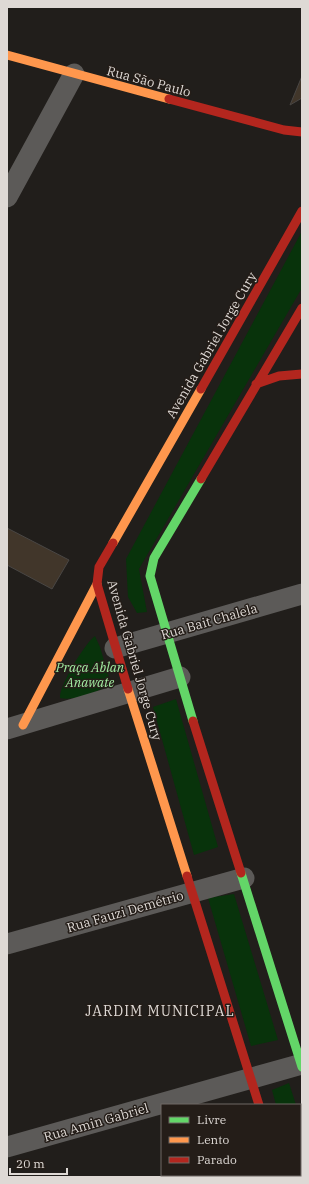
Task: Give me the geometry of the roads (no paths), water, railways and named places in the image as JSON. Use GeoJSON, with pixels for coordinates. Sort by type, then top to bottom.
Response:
{"type":"FeatureCollection","features":[{"type":"Feature","properties":{"kind":"main road","name":"Rua São Paulo"},"geometry":{"type":"LineString","coordinates":[[7,55],[284,130],[299,136]]}},
{"type":"Feature","properties":{"kind":"main road","name":"Avenida Gabriel Jorge Cury"},"geometry":{"type":"LineString","coordinates":[[258,1104],[115,648],[97,584],[99,567],[302,211]]}},
{"type":"Feature","properties":{"kind":"main road"},"geometry":{"type":"LineString","coordinates":[[301,312],[256,384],[154,558],[150,576],[166,634],[302,1065]]}},
{"type":"Feature","properties":{"kind":"main road"},"geometry":{"type":"LineString","coordinates":[[256,384],[277,375],[289,373],[302,374]]}},
{"type":"Feature","properties":{"kind":"main road"},"geometry":{"type":"LineString","coordinates":[[15,727],[97,584]]}},
{"type":"Feature","properties":{"kind":"street"},"geometry":{"type":"LineString","coordinates":[[7,197],[74,74]]}},
{"type":"Feature","properties":{"kind":"street","name":"Rua Bait Chalela"},"geometry":{"type":"LineString","coordinates":[[115,648],[302,594]]}},
{"type":"Feature","properties":{"kind":"street"},"geometry":{"type":"LineString","coordinates":[[15,727],[180,677]]}},
{"type":"Feature","properties":{"kind":"street","name":"Rua Fauzi Demétrio"},"geometry":{"type":"LineString","coordinates":[[7,944],[244,878]]}},
{"type":"Feature","properties":{"kind":"street","name":"Rua Amin Gabriel"},"geometry":{"type":"LineString","coordinates":[[7,1147],[302,1065]]}},
{"type":"Feature","properties":{"kind":"district","name":"JARDIM MUNICIPAL"},"geometry":{"type":"Point","coordinates":[160,1011]}},
{"type":"Feature","properties":{"kind":"park label","name":"Praça Ablan Anawate"},"geometry":{"type":"Point","coordinates":[90,674]}}]}
